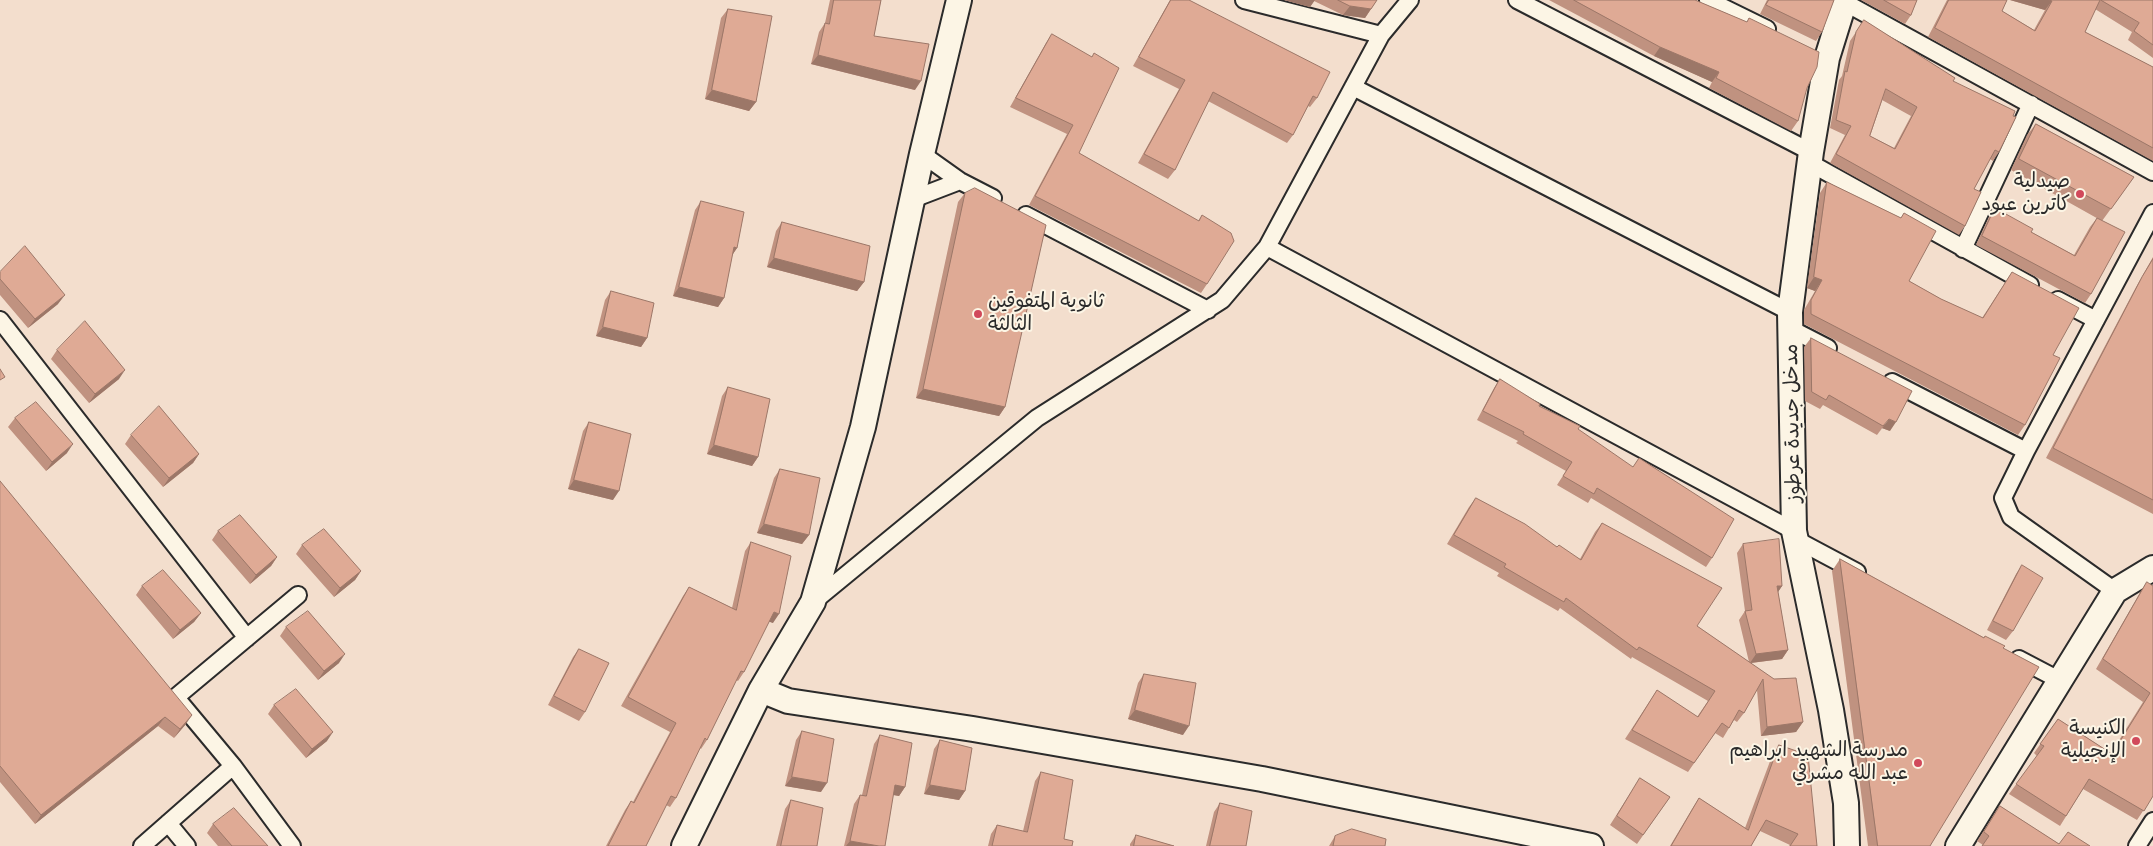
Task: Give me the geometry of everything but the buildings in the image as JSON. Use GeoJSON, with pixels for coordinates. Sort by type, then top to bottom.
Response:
{"type":"FeatureCollection","features":[{"type":"Feature","properties":{"kind":"street"},"geometry":{"type":"LineString","coordinates":[[684,846],[761,690],[813,602],[863,427],[922,154],[959,0]]}},
{"type":"Feature","properties":{"kind":"street"},"geometry":{"type":"LineString","coordinates":[[1244,0],[1381,35]]}},
{"type":"Feature","properties":{"kind":"street"},"geometry":{"type":"LineString","coordinates":[[813,602],[1036,418],[1222,300],[1267,247],[1381,35],[1410,0]]}},
{"type":"Feature","properties":{"kind":"street"},"geometry":{"type":"LineString","coordinates":[[1517,0],[1810,158],[1963,249],[2096,320]]}},
{"type":"Feature","properties":{"kind":"street"},"geometry":{"type":"LineString","coordinates":[[1708,0],[1785,38]]}},
{"type":"Feature","properties":{"kind":"street"},"geometry":{"type":"LineString","coordinates":[[1845,1],[2153,172]]}},
{"type":"Feature","properties":{"kind":"street","name":"مدخل جديدة عرطوز"},"geometry":{"type":"LineString","coordinates":[[1845,1],[1819,54],[1810,158],[1791,320],[1794,535],[1831,710],[1846,803],[1847,846]]}},
{"type":"Feature","properties":{"kind":"street"},"geometry":{"type":"LineString","coordinates":[[1354,87],[1791,320],[1844,356]]}},
{"type":"Feature","properties":{"kind":"street"},"geometry":{"type":"LineString","coordinates":[[1963,249],[2031,104]]}},
{"type":"Feature","properties":{"kind":"street"},"geometry":{"type":"LineString","coordinates":[[922,154],[960,181],[1208,310]]}},
{"type":"Feature","properties":{"kind":"street"},"geometry":{"type":"LineString","coordinates":[[913,199],[960,181]]}},
{"type":"Feature","properties":{"kind":"street"},"geometry":{"type":"LineString","coordinates":[[2115,591],[2011,517],[2003,498],[2026,451],[2153,213]]}},
{"type":"Feature","properties":{"kind":"street"},"geometry":{"type":"LineString","coordinates":[[1267,247],[1794,535],[1872,580]]}},
{"type":"Feature","properties":{"kind":"street"},"geometry":{"type":"LineString","coordinates":[[0,320],[247,638]]}},
{"type":"Feature","properties":{"kind":"street"},"geometry":{"type":"LineString","coordinates":[[1878,374],[2026,451]]}},
{"type":"Feature","properties":{"kind":"street"},"geometry":{"type":"LineString","coordinates":[[1958,846],[2115,591],[2153,568]]}},
{"type":"Feature","properties":{"kind":"street"},"geometry":{"type":"LineString","coordinates":[[176,697],[298,595]]}},
{"type":"Feature","properties":{"kind":"street"},"geometry":{"type":"LineString","coordinates":[[2001,649],[2061,681]]}},
{"type":"Feature","properties":{"kind":"street"},"geometry":{"type":"LineString","coordinates":[[164,682],[233,766],[292,846]]}},
{"type":"Feature","properties":{"kind":"street"},"geometry":{"type":"LineString","coordinates":[[761,690],[788,701],[973,729],[1252,777],[1591,846]]}},
{"type":"Feature","properties":{"kind":"street"},"geometry":{"type":"LineString","coordinates":[[142,846],[233,766]]}},
{"type":"Feature","properties":{"kind":"street"},"geometry":{"type":"LineString","coordinates":[[2138,846],[2153,821]]}},
{"type":"Feature","properties":{"kind":"street"},"geometry":{"type":"LineString","coordinates":[[168,823],[187,846]]}},
{"type":"Feature","properties":{"kind":"place","name":"صيدلية كاترين عبود"},"geometry":{"type":"Point","coordinates":[2080,194]}},
{"type":"Feature","properties":{"kind":"place","name":"ثانوية المتفوقين الثالثة"},"geometry":{"type":"Point","coordinates":[978,314]}},
{"type":"Feature","properties":{"kind":"place","name":"الكنيسة الإنجيلية"},"geometry":{"type":"Point","coordinates":[2136,741]}},
{"type":"Feature","properties":{"kind":"place","name":"مدرسة الشهيد ابراهيم عبد الله مشرقي"},"geometry":{"type":"Point","coordinates":[1918,763]}}]}
